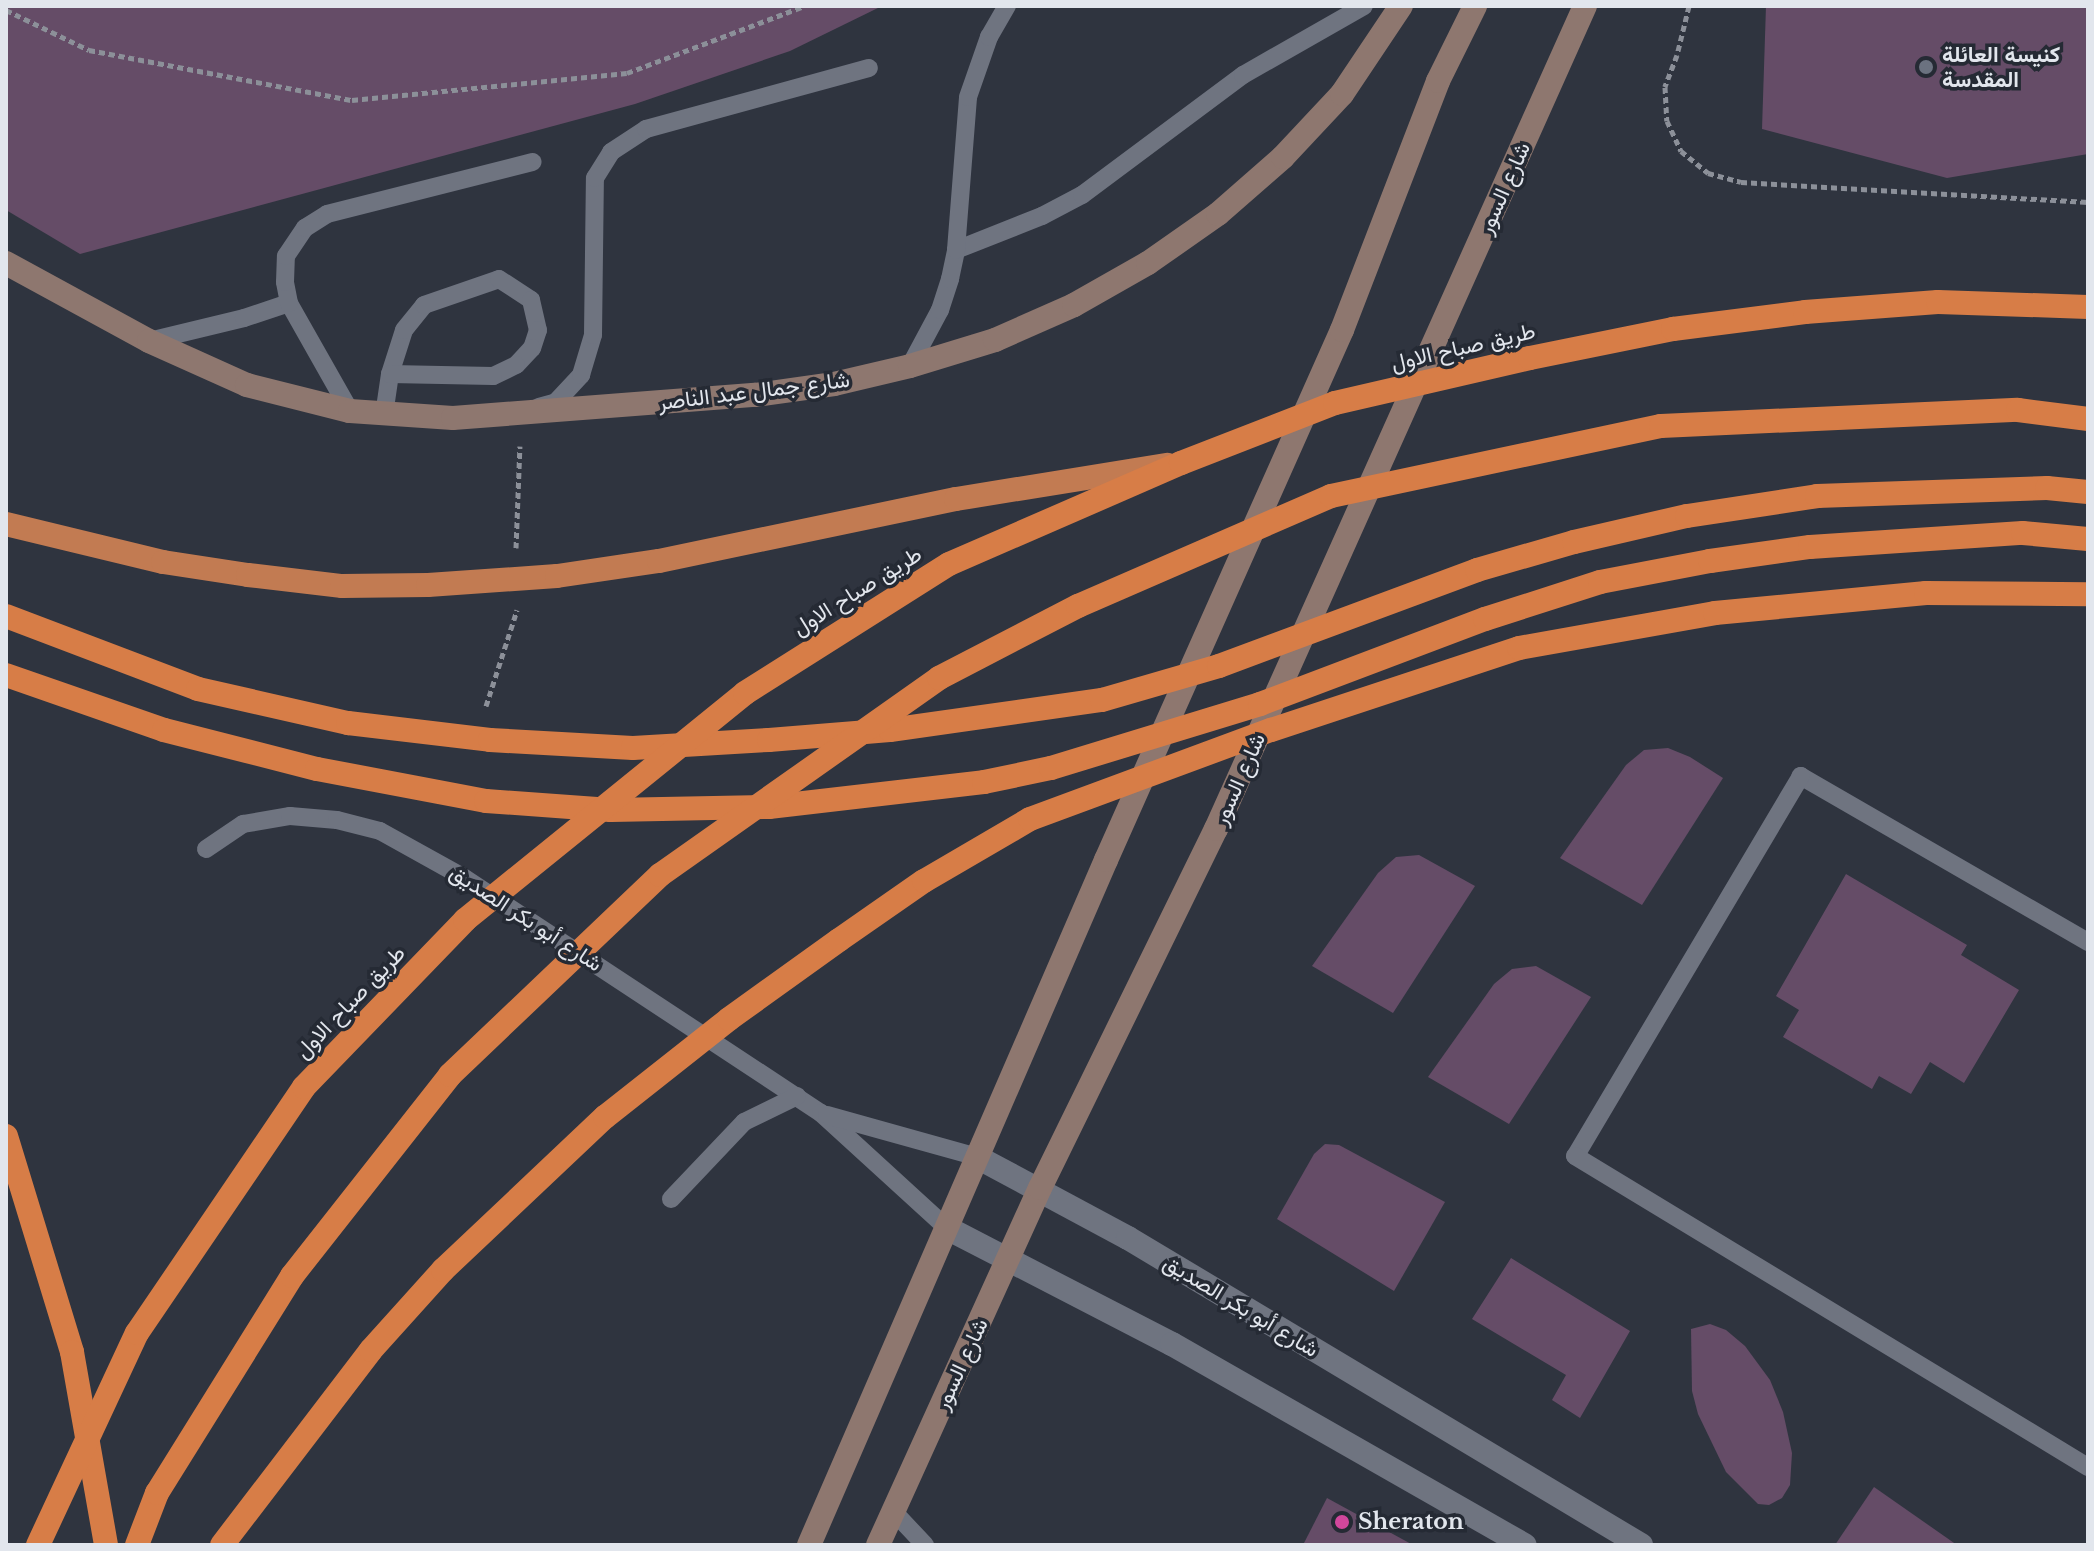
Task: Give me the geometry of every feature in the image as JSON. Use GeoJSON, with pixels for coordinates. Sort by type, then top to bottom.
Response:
{"type":"FeatureCollection","features":[{"type":"Feature","properties":{"kind":"highway","name":"طريق صباح الاول"},"geometry":{"type":"LineString","coordinates":[[38,1545],[137,1333],[304,1087],[465,920],[758,685],[949,564],[1181,463],[1335,403],[1673,329],[1805,312],[1938,302],[2088,307]]}},
{"type":"Feature","properties":{"kind":"highway"},"geometry":{"type":"LineString","coordinates":[[137,1545],[157,1493],[292,1276],[450,1075],[660,875],[939,678],[1078,606],[1331,496],[1661,426],[2018,410],[2088,419]]}},
{"type":"Feature","properties":{"kind":"highway"},"geometry":{"type":"LineString","coordinates":[[6,524],[135,556],[248,575],[342,586],[428,585],[557,576],[659,561],[956,499],[1181,463]]}},
{"type":"Feature","properties":{"kind":"highway"},"geometry":{"type":"LineString","coordinates":[[6,616],[57,638],[198,689],[348,723],[490,740],[633,748],[769,740],[890,730],[1102,700],[1219,666],[1477,570],[1574,542],[1687,516],[1817,496],[2047,488],[2088,492]]}},
{"type":"Feature","properties":{"kind":"highway"},"geometry":{"type":"LineString","coordinates":[[6,675],[164,730],[317,769],[486,801],[611,810],[769,807],[844,801],[984,782],[1081,759],[1260,704],[1485,619],[1600,582],[1710,561],[1810,547],[2023,533],[2088,539]]}},
{"type":"Feature","properties":{"kind":"highway"},"geometry":{"type":"LineString","coordinates":[[222,1545],[303,1435],[381,1338],[443,1270],[605,1117],[729,1019],[839,940],[924,881],[1030,819],[1271,730],[1519,648],[1715,613],[1881,597],[1926,593],[2088,594]]}},
{"type":"Feature","properties":{"kind":"highway"},"geometry":{"type":"LineString","coordinates":[[6,1136],[72,1352],[106,1545]]}},
{"type":"Feature","properties":{"kind":"main road","name":"شارع جمال عبد الناصر"},"geometry":{"type":"LineString","coordinates":[[9,263],[149,341],[247,385],[350,411],[453,418],[755,395],[834,384],[910,366],[995,340],[1074,305],[1148,263],[1218,214],[1283,157],[1342,94],[1401,6]]}},
{"type":"Feature","properties":{"kind":"main road"},"geometry":{"type":"LineString","coordinates":[[809,1545],[1106,860],[1342,330],[1438,81],[1475,6]]}},
{"type":"Feature","properties":{"kind":"main road","name":"شارع السور"},"geometry":{"type":"LineString","coordinates":[[878,1545],[1040,1188],[1216,829],[1585,6]]}},
{"type":"Feature","properties":{"kind":"street","name":"شارع أبو بكر الصديق"},"geometry":{"type":"LineString","coordinates":[[977,1157],[1040,1188],[1641,1545]]}},
{"type":"Feature","properties":{"kind":"street","name":"شارع أبو بكر الصديق"},"geometry":{"type":"LineString","coordinates":[[947,1228],[1172,1344],[1525,1545]]}},
{"type":"Feature","properties":{"kind":"lane"},"geometry":{"type":"LineString","coordinates":[[910,366],[940,310],[956,250],[968,97],[985,47],[1007,6]]}},
{"type":"Feature","properties":{"kind":"lane"},"geometry":{"type":"LineString","coordinates":[[956,250],[1042,216],[1082,195],[1243,75],[1364,6]]}},
{"type":"Feature","properties":{"kind":"lane"},"geometry":{"type":"LineString","coordinates":[[521,413],[556,402],[581,375],[593,335],[595,178],[611,152],[646,129],[869,68]]}},
{"type":"Feature","properties":{"kind":"lane"},"geometry":{"type":"LineString","coordinates":[[350,411],[289,303],[285,282],[286,256],[305,228],[327,214],[533,162]]}},
{"type":"Feature","properties":{"kind":"lane"},"geometry":{"type":"LineString","coordinates":[[384,415],[390,374],[404,330],[424,305],[499,279],[531,300],[538,330],[532,348],[516,365],[493,376],[390,374]]}},
{"type":"Feature","properties":{"kind":"lane"},"geometry":{"type":"LineString","coordinates":[[149,341],[232,322],[289,303]]}},
{"type":"Feature","properties":{"kind":"lane"},"geometry":{"type":"LineString","coordinates":[[2088,942],[1801,776],[1575,1156],[2088,1467]]}},
{"type":"Feature","properties":{"kind":"lane","name":"شارع أبو بكر الصديق"},"geometry":{"type":"LineString","coordinates":[[206,849],[243,824],[290,816],[337,820],[380,831],[463,877],[797,1096],[821,1113],[947,1228]]}},
{"type":"Feature","properties":{"kind":"lane"},"geometry":{"type":"LineString","coordinates":[[671,1199],[744,1122],[797,1096]]}},
{"type":"Feature","properties":{"kind":"lane","name":"شارع أبو بكر الصديق"},"geometry":{"type":"LineString","coordinates":[[821,1113],[977,1157]]}},
{"type":"Feature","properties":{"kind":"lane"},"geometry":{"type":"LineString","coordinates":[[892,1510],[925,1545]]}},
{"type":"Feature","properties":{"kind":"path"},"geometry":{"type":"LineString","coordinates":[[6,10],[89,50],[352,100],[627,73],[804,6]]}},
{"type":"Feature","properties":{"kind":"path"},"geometry":{"type":"LineString","coordinates":[[1689,6],[1665,87],[1667,121],[1681,151],[1708,173],[1741,182],[2088,202]]}},
{"type":"Feature","properties":{"kind":"path"},"geometry":{"type":"LineString","coordinates":[[516,540],[521,413]]}},
{"type":"Feature","properties":{"kind":"building"},"geometry":{"type":"Polygon","coordinates":[[[6,6],[882,6],[790,51],[635,104],[80,254],[6,210],[6,6]]]}},
{"type":"Feature","properties":{"kind":"building","name":"كنيسة العائلة المقدسة"},"geometry":{"type":"Polygon","coordinates":[[[1766,6],[2088,6],[2088,154],[1947,178],[1762,129],[1766,6]]]}},
{"type":"Feature","properties":{"kind":"building"},"geometry":{"type":"Polygon","coordinates":[[[1668,748],[1690,757],[1723,778],[1642,905],[1560,858],[1626,765],[1644,750],[1668,748]]]}},
{"type":"Feature","properties":{"kind":"building"},"geometry":{"type":"Polygon","coordinates":[[[1419,855],[1475,886],[1393,1013],[1312,966],[1378,873],[1396,857],[1419,855]]]}},
{"type":"Feature","properties":{"kind":"building"},"geometry":{"type":"Polygon","coordinates":[[[1846,874],[1967,945],[1961,955],[2019,990],[1964,1083],[1930,1062],[1911,1094],[1879,1076],[1872,1089],[1783,1037],[1799,1010],[1776,996],[1846,874]]]}},
{"type":"Feature","properties":{"kind":"building"},"geometry":{"type":"Polygon","coordinates":[[[1536,966],[1591,997],[1509,1124],[1428,1077],[1494,984],[1512,969],[1536,966]]]}},
{"type":"Feature","properties":{"kind":"building"},"geometry":{"type":"Polygon","coordinates":[[[1325,1144],[1339,1145],[1445,1202],[1394,1291],[1277,1219],[1314,1154],[1325,1144]]]}},
{"type":"Feature","properties":{"kind":"building"},"geometry":{"type":"Polygon","coordinates":[[[1511,1258],[1630,1331],[1580,1418],[1552,1400],[1566,1375],[1472,1319],[1511,1258]]]}},
{"type":"Feature","properties":{"kind":"building"},"geometry":{"type":"Polygon","coordinates":[[[1710,1324],[1726,1330],[1745,1346],[1770,1380],[1783,1412],[1792,1453],[1790,1485],[1782,1498],[1769,1505],[1758,1504],[1726,1472],[1698,1414],[1692,1391],[1691,1329],[1710,1324]]]}},
{"type":"Feature","properties":{"kind":"building"},"geometry":{"type":"Polygon","coordinates":[[[1874,1487],[1957,1545],[1835,1545],[1874,1487]]]}},
{"type":"Feature","properties":{"kind":"building","name":"Sheraton"},"geometry":{"type":"Polygon","coordinates":[[[1327,1498],[1413,1545],[1303,1545],[1327,1498]]]}},
{"type":"Feature","properties":{"kind":"place","name":"كنيسة العائلة المقدسة"},"geometry":{"type":"Point","coordinates":[1926,67]}},
{"type":"Feature","properties":{"kind":"place","name":"Sheraton"},"geometry":{"type":"Point","coordinates":[1342,1522]}}]}
